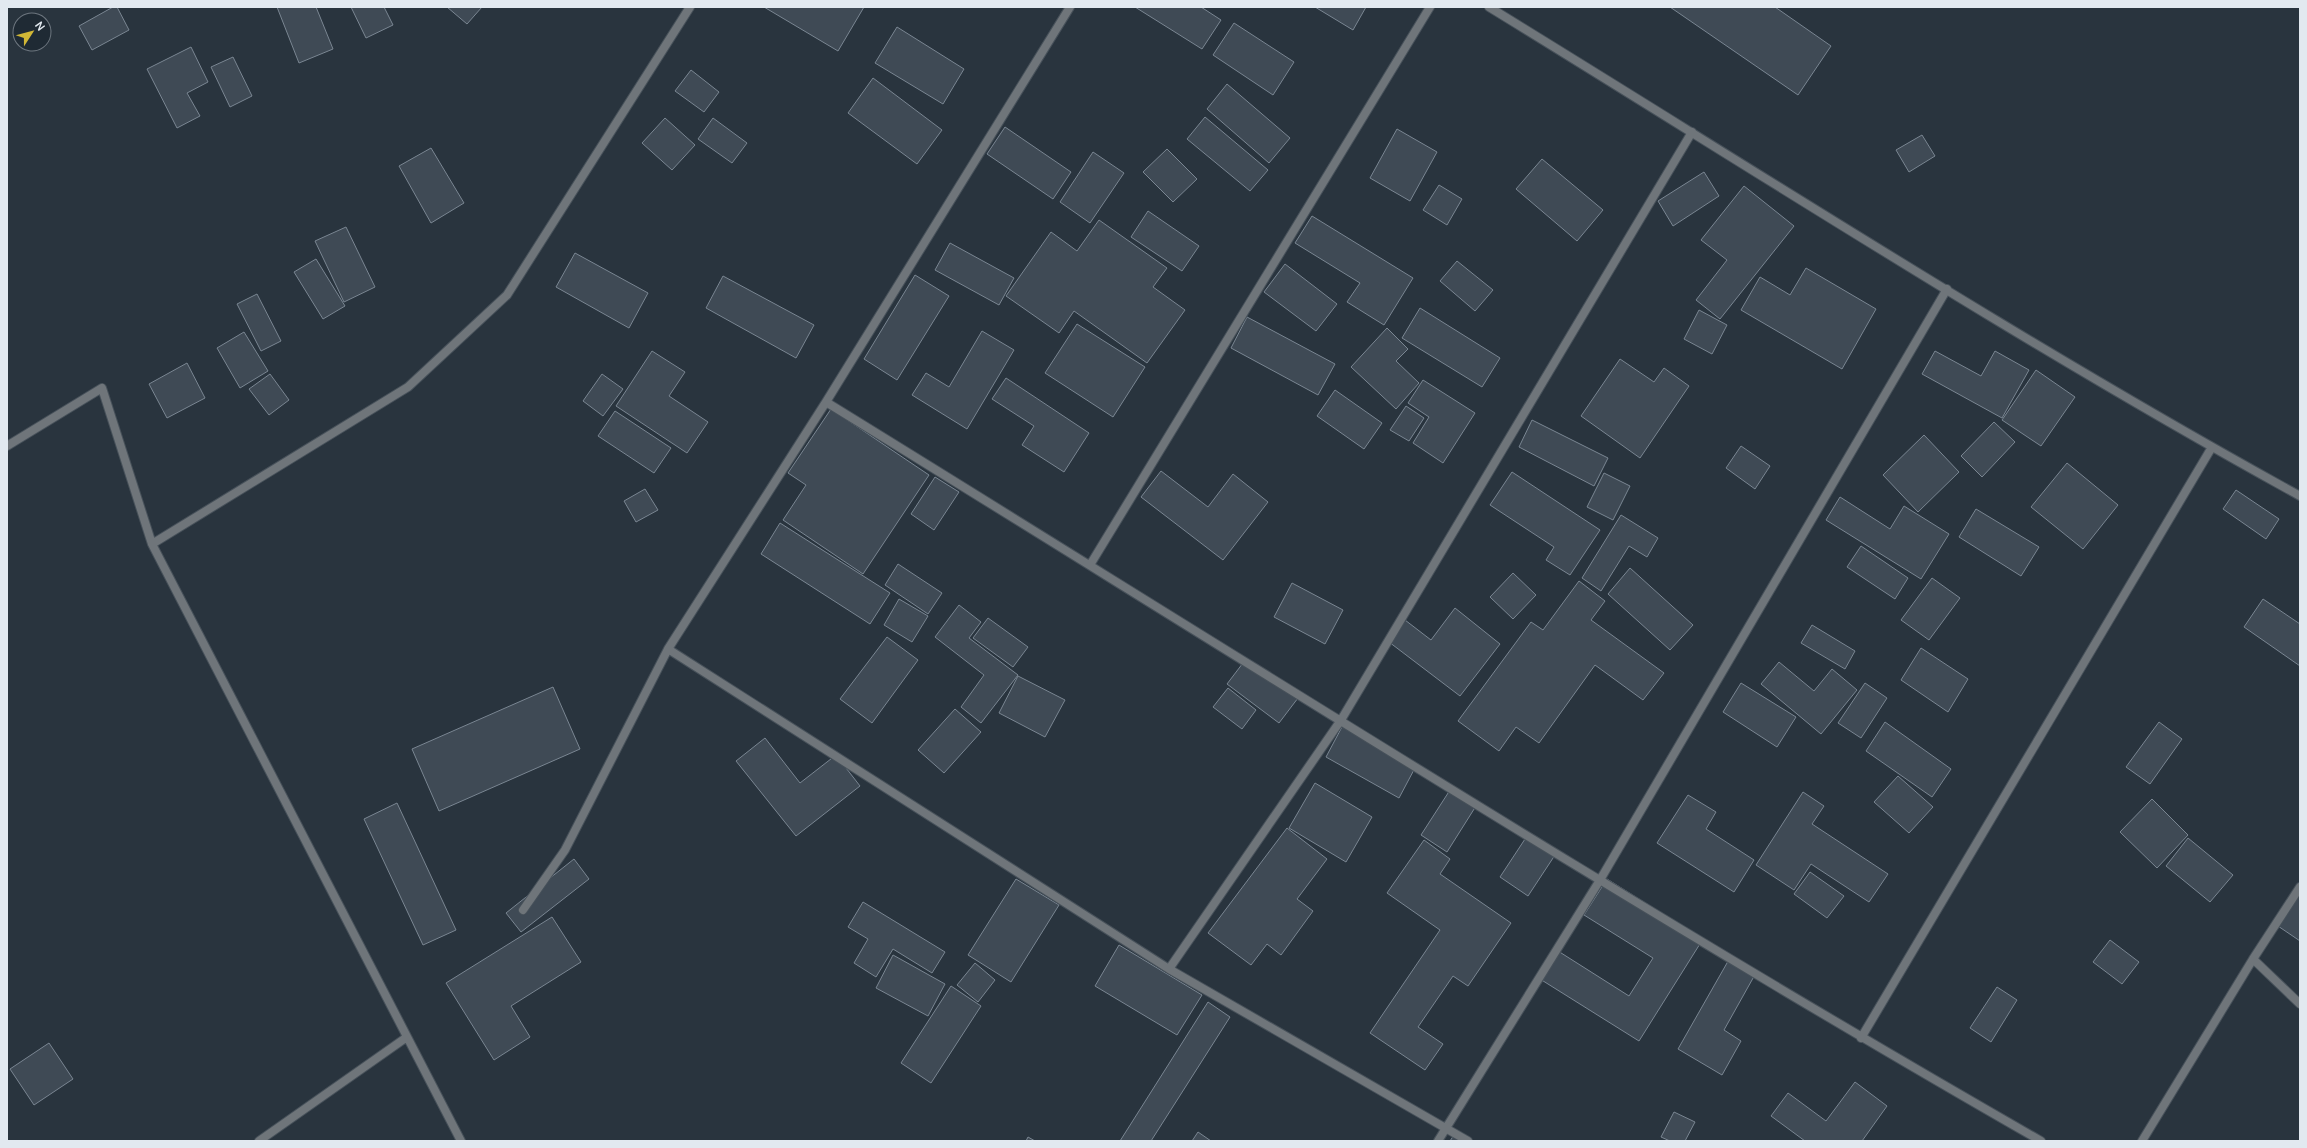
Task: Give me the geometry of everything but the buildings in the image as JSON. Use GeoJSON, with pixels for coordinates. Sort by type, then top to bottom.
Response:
{"type":"FeatureCollection","features":[{"type":"Feature","properties":{"kind":"street"},"geometry":{"type":"LineString","coordinates":[[152,544],[408,387],[507,295],[690,7]]}},
{"type":"Feature","properties":{"kind":"street"},"geometry":{"type":"LineString","coordinates":[[523,910],[565,850],[668,649],[826,402],[1070,7]]}},
{"type":"Feature","properties":{"kind":"street"},"geometry":{"type":"LineString","coordinates":[[1090,565],[1430,7]]}},
{"type":"Feature","properties":{"kind":"street"},"geometry":{"type":"LineString","coordinates":[[1489,7],[1947,289],[2212,447],[2300,496]]}},
{"type":"Feature","properties":{"kind":"street"},"geometry":{"type":"LineString","coordinates":[[1169,969],[1341,720],[1692,132]]}},
{"type":"Feature","properties":{"kind":"street"},"geometry":{"type":"LineString","coordinates":[[1438,1141],[1600,880],[1947,289]]}},
{"type":"Feature","properties":{"kind":"street"},"geometry":{"type":"LineString","coordinates":[[7,446],[102,388],[152,544],[461,1141]]}},
{"type":"Feature","properties":{"kind":"street"},"geometry":{"type":"LineString","coordinates":[[826,402],[1600,880],[1861,1038],[2041,1141]]}},
{"type":"Feature","properties":{"kind":"street"},"geometry":{"type":"LineString","coordinates":[[1861,1038],[2212,447]]}},
{"type":"Feature","properties":{"kind":"street"},"geometry":{"type":"LineString","coordinates":[[668,649],[1169,969],[1468,1141]]}},
{"type":"Feature","properties":{"kind":"street"},"geometry":{"type":"LineString","coordinates":[[2142,1141],[2253,959],[2300,887]]}},
{"type":"Feature","properties":{"kind":"street"},"geometry":{"type":"LineString","coordinates":[[2253,959],[2300,1004]]}},
{"type":"Feature","properties":{"kind":"street"},"geometry":{"type":"LineString","coordinates":[[260,1141],[407,1037]]}}]}
